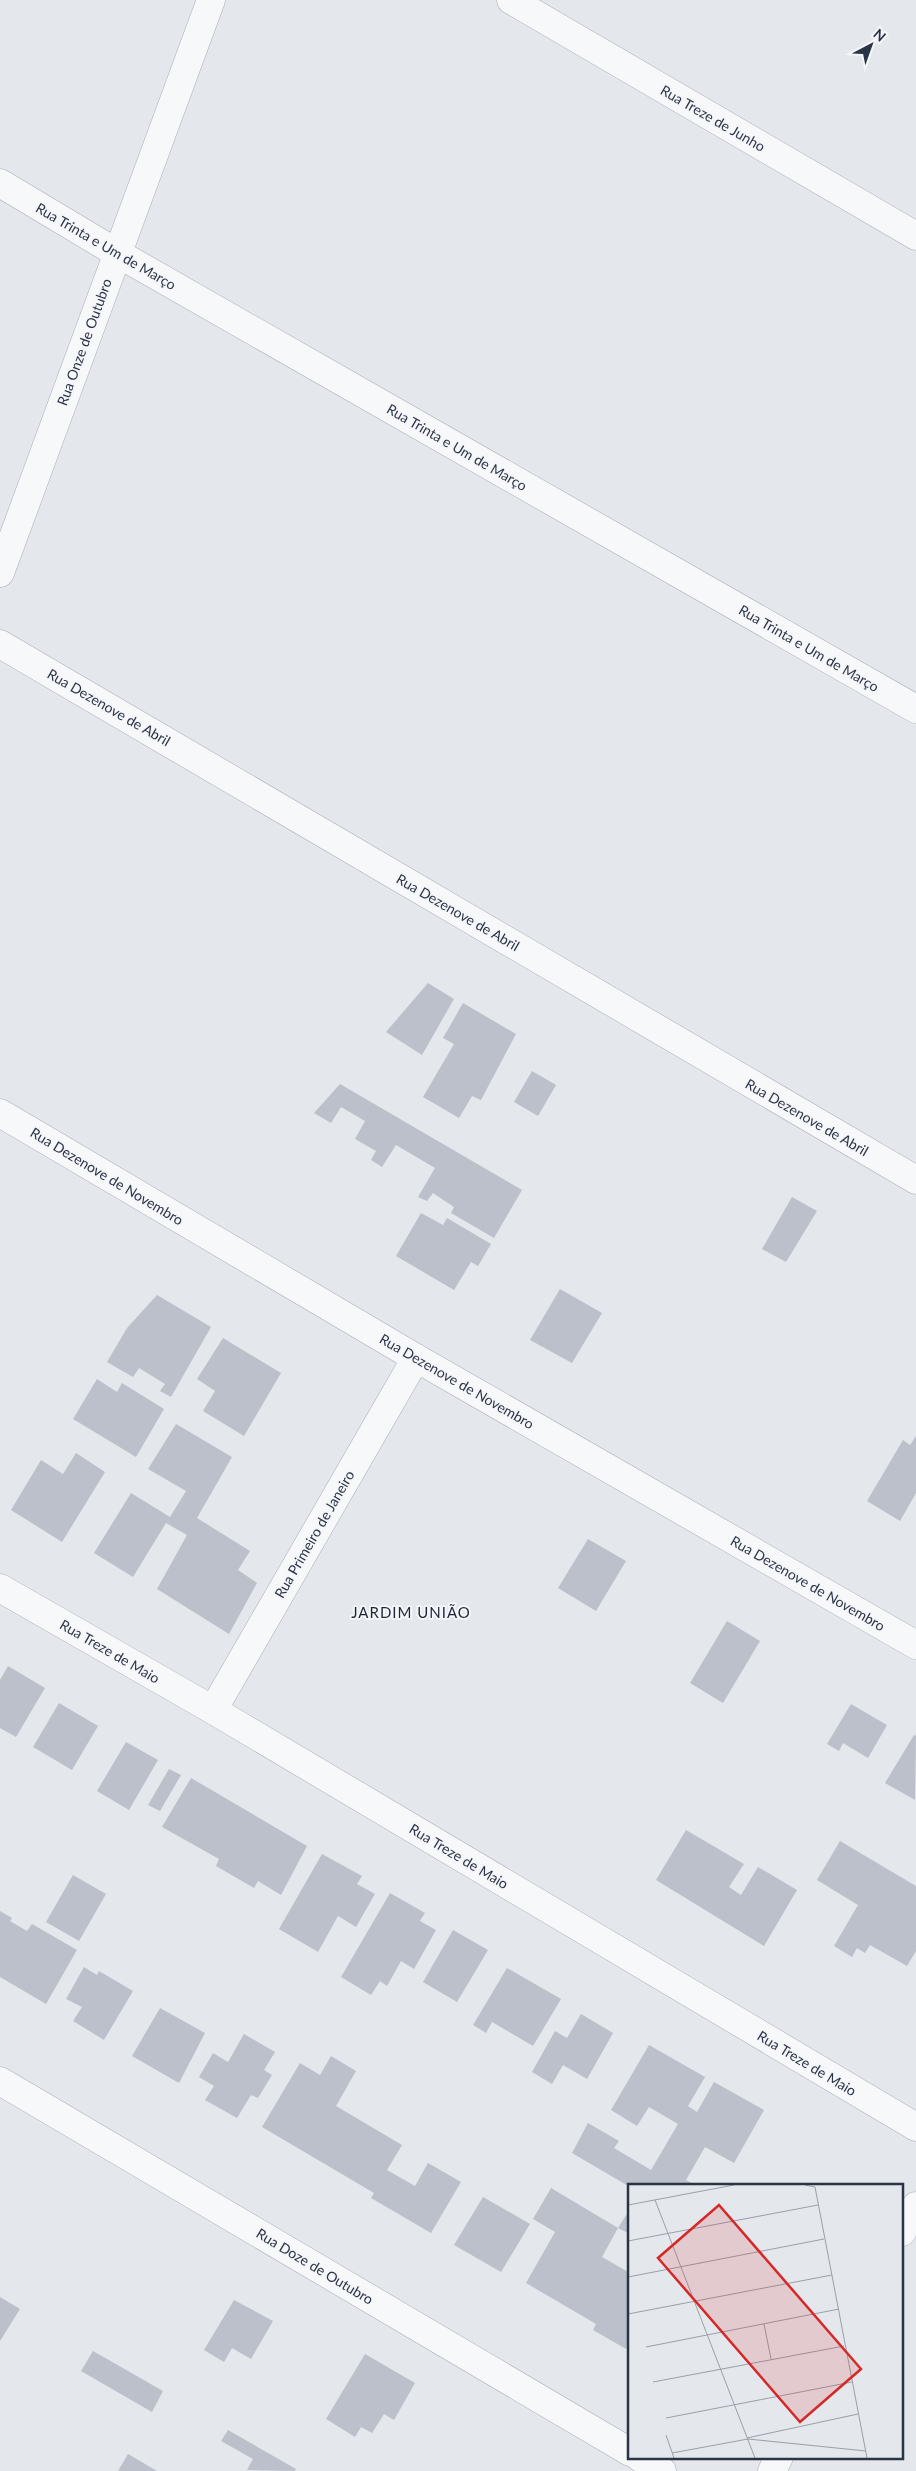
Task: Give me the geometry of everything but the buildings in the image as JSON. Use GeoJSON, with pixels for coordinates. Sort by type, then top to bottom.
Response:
{"type":"FeatureCollection","features":[{"type":"Feature","properties":{"kind":"street","name":"Rua Onze de Outubro"},"geometry":{"type":"LineString","coordinates":[[0,573],[211,0]]}},
{"type":"Feature","properties":{"kind":"street","name":"Rua Treze de Junho"},"geometry":{"type":"LineString","coordinates":[[511,0],[916,236]]}},
{"type":"Feature","properties":{"kind":"street","name":"Rua Trinta e Um de Março"},"geometry":{"type":"LineString","coordinates":[[0,183],[117,253],[916,710]]}},
{"type":"Feature","properties":{"kind":"street","name":"Rua Dezenove de Abril"},"geometry":{"type":"LineString","coordinates":[[0,644],[916,1180]]}},
{"type":"Feature","properties":{"kind":"street","name":"Rua Dezenove de Novembro"},"geometry":{"type":"LineString","coordinates":[[0,1113],[416,1358],[916,1645]]}},
{"type":"Feature","properties":{"kind":"street","name":"Rua Primeiro de Janeiro"},"geometry":{"type":"LineString","coordinates":[[213,1710],[416,1358]]}},
{"type":"Feature","properties":{"kind":"street","name":"Rua Treze de Maio"},"geometry":{"type":"LineString","coordinates":[[0,1588],[213,1710],[916,2127]]}},
{"type":"Feature","properties":{"kind":"street","name":"Rua Doze de Outubro"},"geometry":{"type":"LineString","coordinates":[[0,2081],[628,2451]]}},
{"type":"Feature","properties":{"kind":"street"},"geometry":{"type":"LineString","coordinates":[[904,2228],[916,2206]]}},
{"type":"Feature","properties":{"kind":"street"},"geometry":{"type":"LineString","coordinates":[[641,2458],[662,2471]]}},
{"type":"Feature","properties":{"kind":"street"},"geometry":{"type":"LineString","coordinates":[[772,2471],[778,2458]]}},
{"type":"Feature","properties":{"kind":"district","name":"JARDIM UNIÃO"},"geometry":{"type":"Point","coordinates":[411,1612]}}]}
